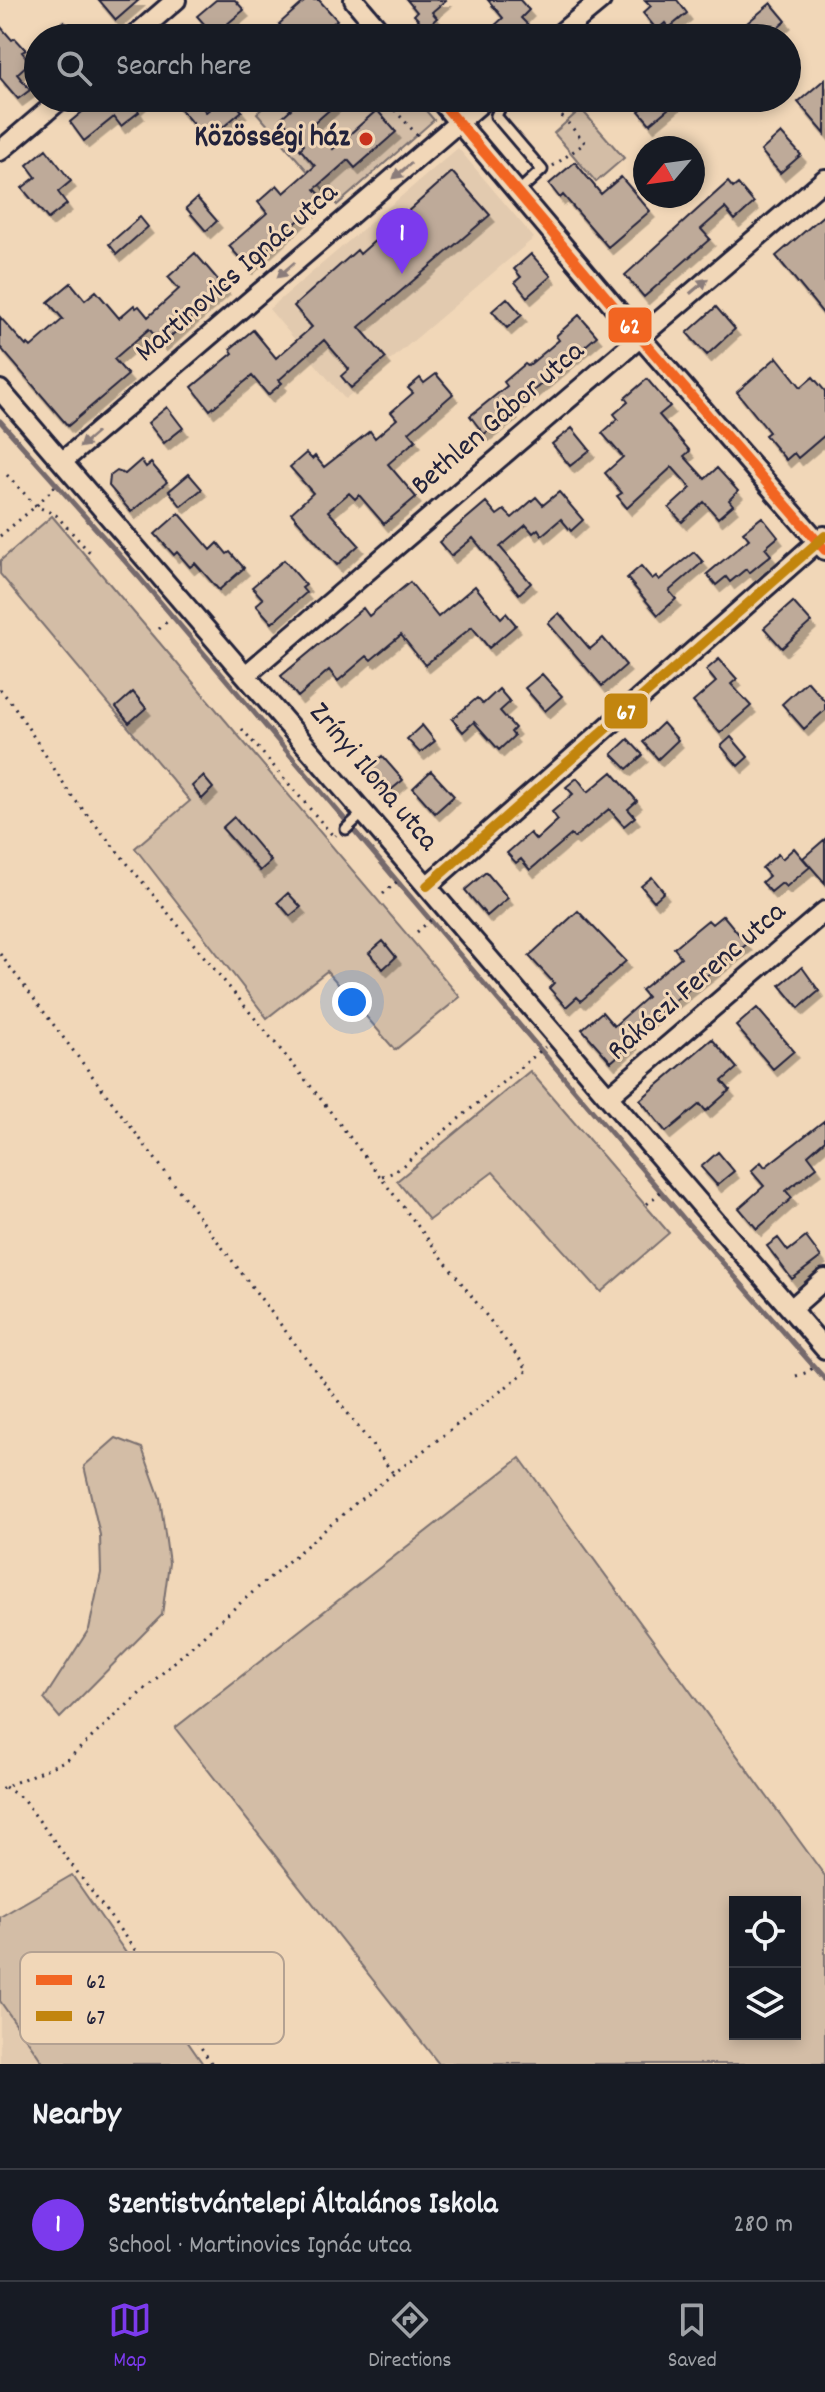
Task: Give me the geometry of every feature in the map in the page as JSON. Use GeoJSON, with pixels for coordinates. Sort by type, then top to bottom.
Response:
{"type":"FeatureCollection","features":[{"type":"Feature","properties":{"kind":"street"},"geometry":{"type":"LineString","coordinates":[[148,24],[176,0]]}},
{"type":"Feature","properties":{"kind":"street"},"geometry":{"type":"LineString","coordinates":[[354,0],[374,24]]}},
{"type":"Feature","properties":{"kind":"street"},"geometry":{"type":"LineString","coordinates":[[572,24],[601,0]]}},
{"type":"Feature","properties":{"kind":"street"},"geometry":{"type":"LineString","coordinates":[[0,151],[46,112]]}},
{"type":"Feature","properties":{"kind":"street"},"geometry":{"type":"LineString","coordinates":[[427,886],[823,543],[640,337],[451,112]]}},
{"type":"Feature","properties":{"kind":"street","name":"Martinovics Ignác utca"},"geometry":{"type":"LineString","coordinates":[[62,462],[470,112]]}},
{"type":"Feature","properties":{"kind":"street","name":"Bethlen Gábor utca"},"geometry":{"type":"LineString","coordinates":[[247,674],[825,179]]}},
{"type":"Feature","properties":{"kind":"street","name":"Zrínyi Ilona utca"},"geometry":{"type":"LineString","coordinates":[[0,390],[247,674],[360,815],[427,886],[791,1309],[822,1356]]}},
{"type":"Feature","properties":{"kind":"street","name":"Rákóczi Ferenc utca"},"geometry":{"type":"LineString","coordinates":[[608,1097],[825,911]]}},
{"type":"Feature","properties":{"kind":"street"},"geometry":{"type":"LineString","coordinates":[[791,1309],[825,1279]]}},
{"type":"Feature","properties":{"kind":"lane"},"geometry":{"type":"LineString","coordinates":[[498,112],[496,116],[542,170],[519,191]]}},
{"type":"Feature","properties":{"kind":"lane"},"geometry":{"type":"LineString","coordinates":[[346,829],[360,815]]}},
{"type":"Feature","properties":{"kind":"path"},"geometry":{"type":"LineString","coordinates":[[397,112],[429,148]]}},
{"type":"Feature","properties":{"kind":"path"},"geometry":{"type":"LineString","coordinates":[[542,170],[556,166],[585,143],[558,112]]}},
{"type":"Feature","properties":{"kind":"path"},"geometry":{"type":"LineString","coordinates":[[7,475],[36,506],[56,515],[93,556]]}},
{"type":"Feature","properties":{"kind":"path"},"geometry":{"type":"LineString","coordinates":[[0,536],[52,488]]}},
{"type":"Feature","properties":{"kind":"path"},"geometry":{"type":"LineString","coordinates":[[159,629],[168,621]]}},
{"type":"Feature","properties":{"kind":"path"},"geometry":{"type":"LineString","coordinates":[[0,689],[71,795],[122,853],[382,1176],[528,1370],[393,1473],[216,1624],[67,1760],[2,1788]]}},
{"type":"Feature","properties":{"kind":"path"},"geometry":{"type":"LineString","coordinates":[[242,729],[334,837],[346,829]]}},
{"type":"Feature","properties":{"kind":"path"},"geometry":{"type":"LineString","coordinates":[[383,894],[393,885]]}},
{"type":"Feature","properties":{"kind":"path"},"geometry":{"type":"LineString","coordinates":[[417,932],[426,924]]}},
{"type":"Feature","properties":{"kind":"path"},"geometry":{"type":"LineString","coordinates":[[0,954],[393,1473]]}},
{"type":"Feature","properties":{"kind":"path"},"geometry":{"type":"LineString","coordinates":[[382,1176],[395,1172],[536,1054]]}},
{"type":"Feature","properties":{"kind":"path"},"geometry":{"type":"LineString","coordinates":[[647,1204],[667,1186]]}},
{"type":"Feature","properties":{"kind":"path"},"geometry":{"type":"LineString","coordinates":[[796,1376],[808,1372],[822,1356]]}},
{"type":"Feature","properties":{"kind":"path"},"geometry":{"type":"LineString","coordinates":[[2,1788],[23,1799],[136,1952]]}},
{"type":"Feature","properties":{"kind":"path"},"geometry":{"type":"LineString","coordinates":[[199,2044],[212,2064]]}},
{"type":"Feature","properties":{"kind":"shaded area"},"geometry":{"type":"Polygon","coordinates":[[[427,112],[434,120],[337,205],[257,113],[427,112]]]}},
{"type":"Feature","properties":{"kind":"shaded area"},"geometry":{"type":"Polygon","coordinates":[[[578,112],[584,112],[624,158],[596,182],[554,133],[578,112]]]}},
{"type":"Feature","properties":{"kind":"shaded area"},"geometry":{"type":"Polygon","coordinates":[[[458,148],[534,238],[345,399],[269,309],[458,148]]]}},
{"type":"Feature","properties":{"kind":"shaded area"},"geometry":{"type":"Polygon","coordinates":[[[52,516],[460,997],[395,1050],[327,971],[267,1018],[135,848],[190,801],[0,574],[0,561],[52,516]]]}},
{"type":"Feature","properties":{"kind":"shaded area"},"geometry":{"type":"Polygon","coordinates":[[[530,1071],[669,1233],[601,1292],[493,1172],[429,1220],[397,1181],[530,1071]]]}},
{"type":"Feature","properties":{"kind":"shaded area"},"geometry":{"type":"Polygon","coordinates":[[[116,1438],[142,1448],[160,1498],[169,1563],[162,1615],[60,1718],[44,1699],[89,1629],[101,1573],[100,1535],[84,1466],[116,1438]]]}},
{"type":"Feature","properties":{"kind":"shaded area"},"geometry":{"type":"Polygon","coordinates":[[[520,1458],[825,1876],[825,2064],[439,2064],[175,1728],[520,1458]]]}},
{"type":"Feature","properties":{"kind":"shaded area"},"geometry":{"type":"Polygon","coordinates":[[[72,1875],[125,1952],[20,1952],[20,2030],[0,2001],[0,1917],[72,1875]]]}},
{"type":"Feature","properties":{"kind":"shaded area"},"geometry":{"type":"Polygon","coordinates":[[[0,2001],[20,2030],[20,2044],[30,2044],[44,2064],[0,2064],[0,2001]]]}},
{"type":"Feature","properties":{"kind":"shaded area"},"geometry":{"type":"Polygon","coordinates":[[[30,2044],[189,2044],[203,2064],[44,2064],[30,2044]]]}},
{"type":"Feature","properties":{"kind":"building"},"geometry":{"type":"Polygon","coordinates":[[[99,0],[139,0],[116,20],[99,0]]]}},
{"type":"Feature","properties":{"kind":"building"},"geometry":{"type":"Polygon","coordinates":[[[216,0],[235,0],[244,10],[227,24],[204,24],[197,16],[216,0]]]}},
{"type":"Feature","properties":{"kind":"building"},"geometry":{"type":"Polygon","coordinates":[[[306,0],[319,0],[337,20],[332,24],[279,24],[306,0]]]}},
{"type":"Feature","properties":{"kind":"building"},"geometry":{"type":"Polygon","coordinates":[[[407,0],[446,0],[432,12],[437,18],[430,24],[422,24],[414,15],[417,12],[407,0]]]}},
{"type":"Feature","properties":{"kind":"building"},"geometry":{"type":"Polygon","coordinates":[[[488,0],[520,0],[529,10],[521,18],[527,24],[496,24],[503,18],[488,0]]]}},
{"type":"Feature","properties":{"kind":"building"},"geometry":{"type":"Polygon","coordinates":[[[645,0],[677,0],[687,13],[674,24],[652,24],[643,13],[651,6],[645,0]]]}},
{"type":"Feature","properties":{"kind":"building"},"geometry":{"type":"Polygon","coordinates":[[[771,3],[786,21],[782,24],[747,23],[771,3]]]}},
{"type":"Feature","properties":{"kind":"building"},"geometry":{"type":"Polygon","coordinates":[[[0,26],[24,48],[24,68],[17,74],[24,83],[24,94],[18,99],[0,78],[0,26]]]}},
{"type":"Feature","properties":{"kind":"building"},"geometry":{"type":"Polygon","coordinates":[[[825,79],[825,134],[801,106],[801,99],[825,79]]]}},
{"type":"Feature","properties":{"kind":"building"},"geometry":{"type":"Polygon","coordinates":[[[82,112],[139,112],[121,126],[114,117],[84,141],[70,122],[82,112]]]}},
{"type":"Feature","properties":{"kind":"building"},"geometry":{"type":"Polygon","coordinates":[[[183,112],[241,112],[207,141],[183,112]]]}},
{"type":"Feature","properties":{"kind":"building"},"geometry":{"type":"Polygon","coordinates":[[[288,112],[327,112],[312,125],[333,149],[375,112],[379,112],[396,132],[355,168],[348,160],[315,189],[323,198],[248,267],[229,246],[267,213],[258,202],[277,185],[284,193],[315,166],[300,149],[304,145],[281,118],[288,112]]]}},
{"type":"Feature","properties":{"kind":"building"},"geometry":{"type":"Polygon","coordinates":[[[640,112],[664,112],[650,124],[640,112]]]}},
{"type":"Feature","properties":{"kind":"building"},"geometry":{"type":"Polygon","coordinates":[[[781,133],[801,155],[780,173],[761,151],[781,133]]]}},
{"type":"Feature","properties":{"kind":"building"},"geometry":{"type":"Polygon","coordinates":[[[46,149],[71,181],[58,192],[67,204],[48,219],[22,188],[36,177],[27,165],[46,149]]]}},
{"type":"Feature","properties":{"kind":"building"},"geometry":{"type":"Polygon","coordinates":[[[575,162],[601,194],[621,177],[633,191],[633,208],[647,208],[650,211],[608,247],[563,195],[560,198],[549,184],[575,162]]]}},
{"type":"Feature","properties":{"kind":"building"},"geometry":{"type":"Polygon","coordinates":[[[452,172],[490,215],[359,327],[386,358],[351,388],[341,376],[349,369],[324,340],[279,380],[282,383],[268,395],[252,376],[210,410],[192,387],[233,353],[230,349],[253,330],[276,358],[312,327],[294,306],[357,250],[360,254],[452,172]]]}},
{"type":"Feature","properties":{"kind":"building"},"geometry":{"type":"Polygon","coordinates":[[[728,182],[733,188],[738,184],[754,203],[735,220],[725,208],[701,229],[710,239],[644,297],[625,275],[699,208],[705,208],[705,203],[728,182]]]}},
{"type":"Feature","properties":{"kind":"building"},"geometry":{"type":"Polygon","coordinates":[[[197,198],[217,221],[206,231],[186,208],[197,198]]]}},
{"type":"Feature","properties":{"kind":"building"},"geometry":{"type":"Polygon","coordinates":[[[825,214],[825,316],[776,256],[825,214]]]}},
{"type":"Feature","properties":{"kind":"building"},"geometry":{"type":"Polygon","coordinates":[[[140,217],[148,227],[117,254],[109,244],[140,217]]]}},
{"type":"Feature","properties":{"kind":"building"},"geometry":{"type":"Polygon","coordinates":[[[195,253],[225,288],[162,344],[149,329],[114,359],[128,375],[68,426],[0,347],[0,317],[26,346],[31,347],[63,319],[48,302],[71,283],[85,300],[96,291],[119,318],[134,305],[136,308],[139,306],[148,317],[179,289],[168,277],[195,253]]]}},
{"type":"Feature","properties":{"kind":"building"},"geometry":{"type":"Polygon","coordinates":[[[531,254],[551,276],[527,297],[515,282],[521,277],[514,269],[531,254]]]}},
{"type":"Feature","properties":{"kind":"building"},"geometry":{"type":"Polygon","coordinates":[[[507,298],[522,315],[507,328],[492,311],[507,298]]]}},
{"type":"Feature","properties":{"kind":"building"},"geometry":{"type":"Polygon","coordinates":[[[716,307],[735,329],[707,355],[687,333],[716,307]]]}},
{"type":"Feature","properties":{"kind":"building"},"geometry":{"type":"Polygon","coordinates":[[[579,315],[597,336],[511,410],[513,413],[484,434],[470,416],[507,386],[504,382],[525,364],[528,366],[559,340],[556,336],[579,315]]]}},
{"type":"Feature","properties":{"kind":"building"},"geometry":{"type":"Polygon","coordinates":[[[777,357],[801,387],[813,377],[825,391],[825,435],[798,458],[794,453],[786,460],[765,435],[769,432],[737,392],[777,357]]]}},
{"type":"Feature","properties":{"kind":"building"},"geometry":{"type":"Polygon","coordinates":[[[436,374],[453,394],[409,432],[416,440],[388,464],[416,497],[384,524],[359,495],[355,499],[349,493],[328,511],[359,545],[337,565],[291,513],[313,493],[290,467],[306,453],[312,459],[315,456],[324,467],[370,431],[375,438],[397,419],[391,412],[413,393],[408,388],[420,378],[424,383],[436,374]]]}},
{"type":"Feature","properties":{"kind":"building"},"geometry":{"type":"Polygon","coordinates":[[[647,379],[670,406],[659,415],[690,451],[684,456],[705,479],[717,468],[738,491],[729,500],[733,505],[718,518],[704,502],[682,522],[669,508],[691,488],[672,467],[627,508],[617,496],[622,493],[605,473],[623,457],[602,433],[618,419],[614,414],[628,402],[625,398],[647,379]]]}},
{"type":"Feature","properties":{"kind":"building"},"geometry":{"type":"Polygon","coordinates":[[[167,407],[183,428],[164,443],[148,423],[167,407]]]}},
{"type":"Feature","properties":{"kind":"building"},"geometry":{"type":"Polygon","coordinates":[[[572,428],[590,450],[570,466],[552,444],[572,428]]]}},
{"type":"Feature","properties":{"kind":"building"},"geometry":{"type":"Polygon","coordinates":[[[141,460],[146,467],[151,463],[167,482],[131,512],[109,486],[110,476],[117,471],[125,474],[141,460]]]}},
{"type":"Feature","properties":{"kind":"building"},"geometry":{"type":"Polygon","coordinates":[[[189,474],[202,489],[181,506],[169,491],[189,474]]]}},
{"type":"Feature","properties":{"kind":"building"},"geometry":{"type":"Polygon","coordinates":[[[559,492],[583,520],[571,531],[561,519],[542,535],[538,529],[533,533],[526,525],[500,547],[531,583],[519,594],[473,538],[451,556],[439,542],[486,502],[497,515],[504,510],[512,518],[536,497],[543,505],[559,492]]]}},
{"type":"Feature","properties":{"kind":"building"},"geometry":{"type":"Polygon","coordinates":[[[179,513],[211,550],[218,543],[244,568],[219,590],[195,563],[190,567],[155,534],[179,513]]]}},
{"type":"Feature","properties":{"kind":"building"},"geometry":{"type":"Polygon","coordinates":[[[762,517],[778,537],[765,548],[771,555],[749,573],[746,569],[730,582],[726,577],[716,585],[707,574],[749,539],[743,532],[762,517]]]}},
{"type":"Feature","properties":{"kind":"building"},"geometry":{"type":"Polygon","coordinates":[[[694,552],[703,562],[669,591],[676,599],[658,615],[627,578],[641,566],[652,579],[656,576],[659,580],[694,552]]]}},
{"type":"Feature","properties":{"kind":"building"},"geometry":{"type":"Polygon","coordinates":[[[284,560],[306,585],[302,588],[306,593],[272,623],[256,605],[263,599],[252,587],[284,560]]]}},
{"type":"Feature","properties":{"kind":"building"},"geometry":{"type":"Polygon","coordinates":[[[410,582],[438,617],[475,586],[501,618],[506,613],[516,625],[489,648],[472,627],[425,665],[401,635],[371,660],[367,656],[338,681],[329,670],[298,697],[281,676],[363,608],[369,616],[410,582]]]}},
{"type":"Feature","properties":{"kind":"building"},"geometry":{"type":"Polygon","coordinates":[[[793,602],[811,622],[782,648],[764,628],[793,602]]]}},
{"type":"Feature","properties":{"kind":"building"},"geometry":{"type":"Polygon","coordinates":[[[559,613],[590,649],[603,638],[626,665],[602,686],[548,623],[559,613]]]}},
{"type":"Feature","properties":{"kind":"building"},"geometry":{"type":"Polygon","coordinates":[[[719,659],[737,679],[731,684],[751,706],[720,733],[693,702],[716,682],[706,670],[719,659]]]}},
{"type":"Feature","properties":{"kind":"building"},"geometry":{"type":"Polygon","coordinates":[[[542,674],[562,696],[545,711],[525,688],[542,674]]]}},
{"type":"Feature","properties":{"kind":"building"},"geometry":{"type":"Polygon","coordinates":[[[807,681],[825,701],[825,710],[804,729],[782,704],[807,681]]]}},
{"type":"Feature","properties":{"kind":"building"},"geometry":{"type":"Polygon","coordinates":[[[499,689],[510,702],[500,711],[515,728],[511,732],[514,736],[499,750],[474,722],[463,732],[452,719],[477,698],[483,704],[499,689]]]}},
{"type":"Feature","properties":{"kind":"building"},"geometry":{"type":"Polygon","coordinates":[[[133,692],[146,708],[129,723],[116,707],[133,692]]]}},
{"type":"Feature","properties":{"kind":"building"},"geometry":{"type":"Polygon","coordinates":[[[663,723],[678,740],[658,759],[643,742],[663,723]]]}},
{"type":"Feature","properties":{"kind":"building"},"geometry":{"type":"Polygon","coordinates":[[[422,725],[435,741],[420,753],[407,739],[422,725]]]}},
{"type":"Feature","properties":{"kind":"building"},"geometry":{"type":"Polygon","coordinates":[[[731,737],[748,757],[738,766],[721,746],[731,737]]]}},
{"type":"Feature","properties":{"kind":"building"},"geometry":{"type":"Polygon","coordinates":[[[628,739],[643,755],[627,769],[612,754],[628,739]]]}},
{"type":"Feature","properties":{"kind":"building"},"geometry":{"type":"Polygon","coordinates":[[[382,756],[403,780],[386,794],[365,771],[382,756]]]}},
{"type":"Feature","properties":{"kind":"building"},"geometry":{"type":"Polygon","coordinates":[[[431,771],[454,796],[435,813],[413,788],[431,771]]]}},
{"type":"Feature","properties":{"kind":"building"},"geometry":{"type":"Polygon","coordinates":[[[612,772],[637,801],[628,809],[635,817],[624,826],[609,809],[574,838],[571,835],[530,870],[521,859],[516,863],[507,853],[530,833],[536,840],[558,820],[552,812],[573,794],[566,787],[577,778],[588,792],[612,772]]]}},
{"type":"Feature","properties":{"kind":"building"},"geometry":{"type":"Polygon","coordinates":[[[203,776],[213,788],[202,799],[192,786],[203,776]]]}},
{"type":"Feature","properties":{"kind":"building"},"geometry":{"type":"Polygon","coordinates":[[[234,817],[271,861],[260,871],[222,828],[234,817]]]}},
{"type":"Feature","properties":{"kind":"building"},"geometry":{"type":"Polygon","coordinates":[[[825,839],[825,883],[803,858],[825,839]]]}},
{"type":"Feature","properties":{"kind":"building"},"geometry":{"type":"Polygon","coordinates":[[[794,848],[810,867],[786,887],[782,883],[771,892],[762,882],[769,876],[762,868],[778,854],[782,859],[794,848]]]}},
{"type":"Feature","properties":{"kind":"building"},"geometry":{"type":"Polygon","coordinates":[[[486,872],[508,898],[487,916],[465,890],[486,872]]]}},
{"type":"Feature","properties":{"kind":"building"},"geometry":{"type":"Polygon","coordinates":[[[652,877],[664,892],[654,901],[641,886],[652,877]]]}},
{"type":"Feature","properties":{"kind":"building"},"geometry":{"type":"Polygon","coordinates":[[[288,893],[301,907],[290,916],[278,902],[288,893]]]}},
{"type":"Feature","properties":{"kind":"building"},"geometry":{"type":"Polygon","coordinates":[[[578,911],[626,961],[581,1001],[577,997],[566,1007],[549,988],[554,983],[529,956],[578,911]]]}},
{"type":"Feature","properties":{"kind":"building"},"geometry":{"type":"Polygon","coordinates":[[[723,915],[747,944],[628,1037],[633,1043],[611,1062],[582,1029],[602,1012],[614,1026],[647,997],[641,990],[681,957],[674,948],[708,920],[712,924],[723,915]]]}},
{"type":"Feature","properties":{"kind":"building"},"geometry":{"type":"Polygon","coordinates":[[[383,941],[396,957],[383,969],[369,953],[383,941]]]}},
{"type":"Feature","properties":{"kind":"building"},"geometry":{"type":"Polygon","coordinates":[[[802,967],[819,991],[799,1008],[780,985],[802,967]]]}},
{"type":"Feature","properties":{"kind":"building"},"geometry":{"type":"Polygon","coordinates":[[[757,1008],[794,1051],[773,1069],[736,1026],[757,1008]]]}},
{"type":"Feature","properties":{"kind":"building"},"geometry":{"type":"Polygon","coordinates":[[[712,1039],[737,1068],[722,1081],[730,1090],[706,1111],[700,1104],[666,1132],[640,1100],[712,1039]]]}},
{"type":"Feature","properties":{"kind":"building"},"geometry":{"type":"Polygon","coordinates":[[[825,1120],[825,1140],[808,1155],[817,1167],[786,1191],[792,1198],[757,1229],[739,1208],[764,1186],[751,1171],[761,1162],[765,1167],[825,1120]]]}},
{"type":"Feature","properties":{"kind":"building"},"geometry":{"type":"Polygon","coordinates":[[[718,1152],[734,1171],[717,1185],[701,1167],[718,1152]]]}},
{"type":"Feature","properties":{"kind":"building"},"geometry":{"type":"Polygon","coordinates":[[[806,1237],[821,1257],[792,1279],[767,1246],[778,1238],[788,1251],[806,1237]]]}},
{"type":"Feature","properties":{"kind":"waterway"},"geometry":{"type":"LineString","coordinates":[[0,421],[139,577],[685,1220],[825,1379]]}},
{"type":"Feature","properties":{"kind":"transit line","name":"62"},"geometry":{"type":"LineString","coordinates":[[450,112],[825,550]]}},
{"type":"Feature","properties":{"kind":"transit line","name":"67"},"geometry":{"type":"LineString","coordinates":[[427,886],[825,536]]}},
{"type":"Feature","properties":{"kind":"place","name":"Közösségi ház"},"geometry":{"type":"Point","coordinates":[366,139]}},
{"type":"Feature","properties":{"kind":"place","name":"Szentistvántelepi Általános Iskola"},"geometry":{"type":"Point","coordinates":[402,274]}}]}
